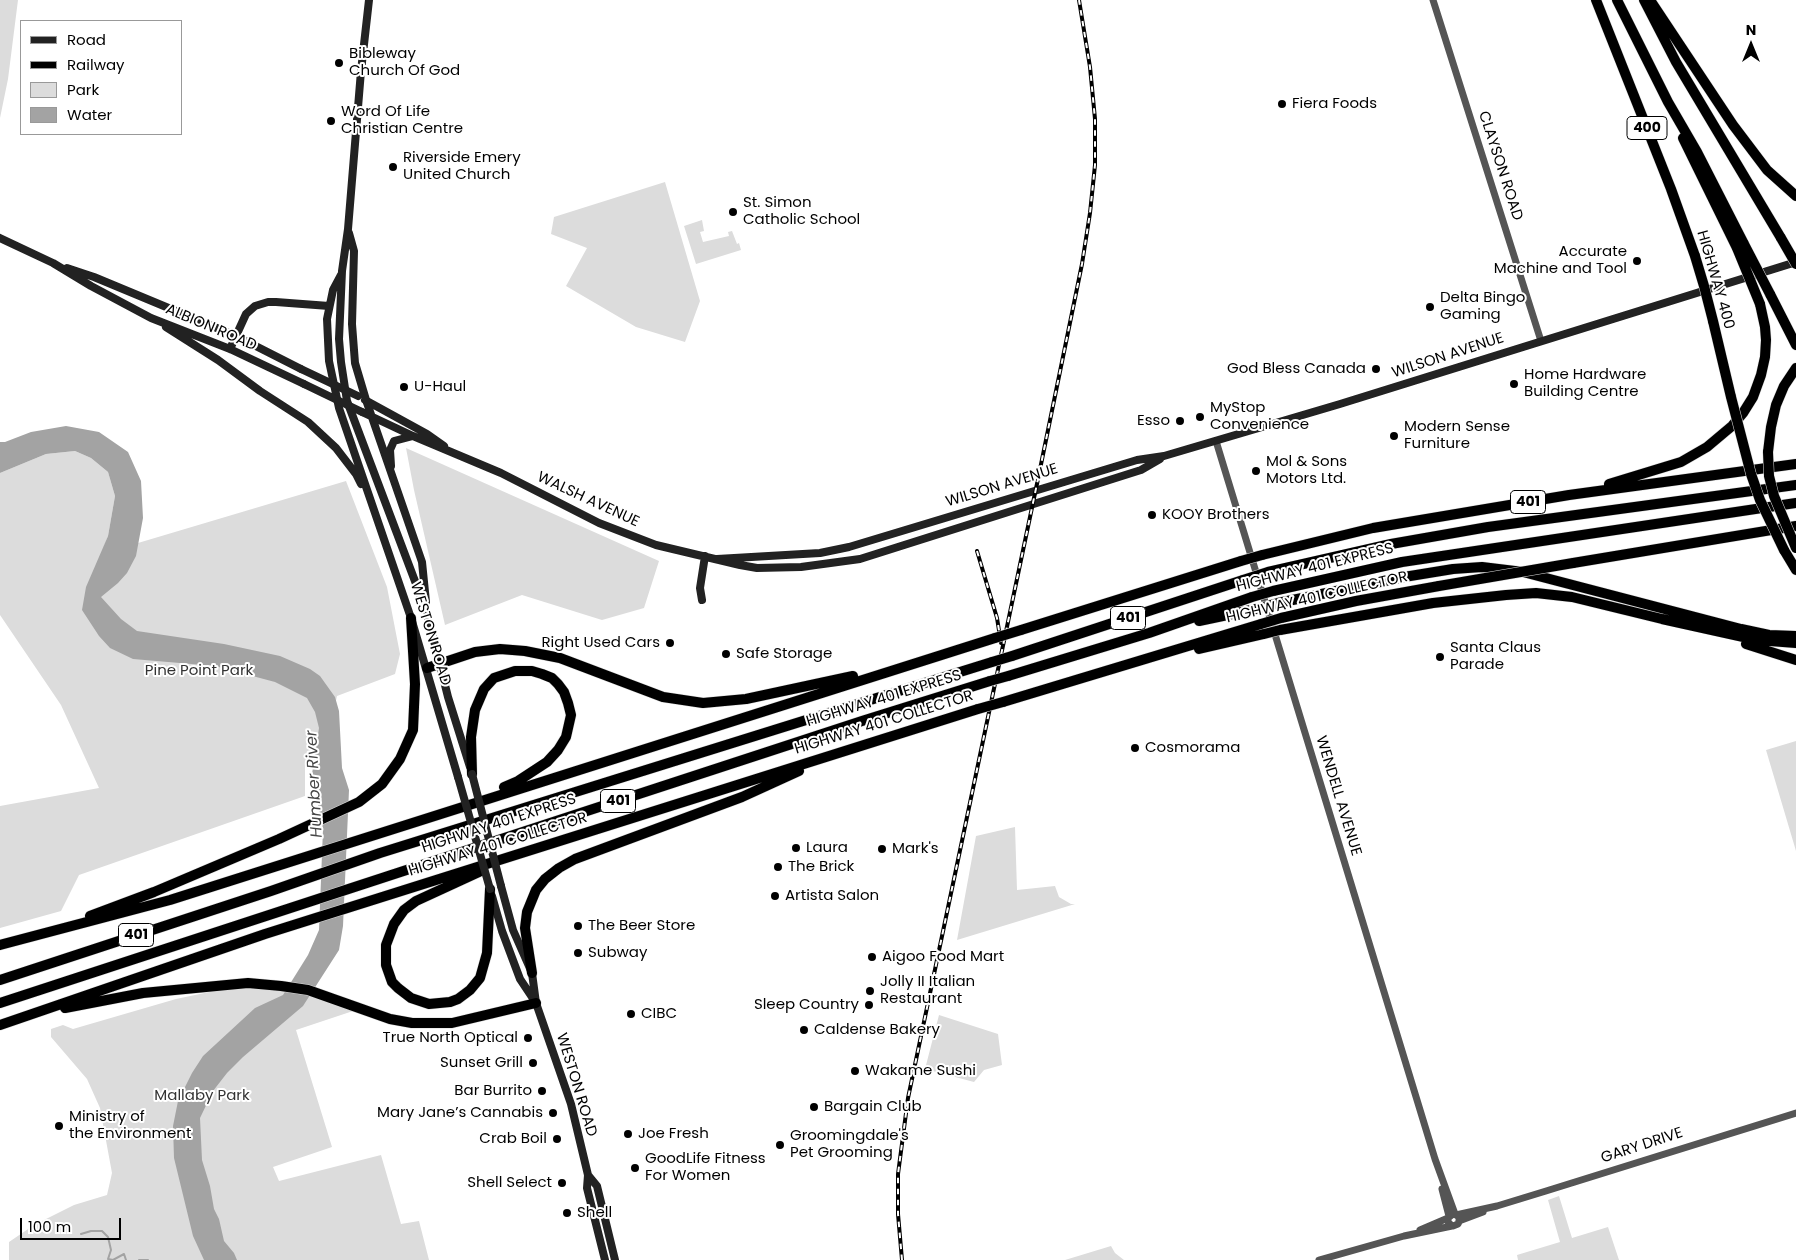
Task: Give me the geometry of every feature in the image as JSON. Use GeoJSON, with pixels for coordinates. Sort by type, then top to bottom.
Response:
{"type":"FeatureCollection","features":[{"type":"Feature","properties":{"kind":"highway","name":"HIGHWAY 400"},"geometry":{"type":"LineString","coordinates":[[1596,0],[1695,256],[1751,474],[1760,500],[1784,550],[1796,570]]}},
{"type":"Feature","properties":{"kind":"highway"},"geometry":{"type":"LineString","coordinates":[[1617,0],[1668,102],[1690,154],[1740,246],[1770,294],[1796,345]]}},
{"type":"Feature","properties":{"kind":"highway"},"geometry":{"type":"LineString","coordinates":[[1644,0],[1676,62],[1796,263]]}},
{"type":"Feature","properties":{"kind":"highway"},"geometry":{"type":"LineString","coordinates":[[1650,0],[1733,125],[1768,170],[1796,196]]}},
{"type":"Feature","properties":{"kind":"highway"},"geometry":{"type":"LineString","coordinates":[[1569,495],[1648,474],[1681,462],[1707,447],[1732,426],[1743,413],[1761,375],[1766,340],[1760,304],[1740,246]]}},
{"type":"Feature","properties":{"kind":"highway"},"geometry":{"type":"LineString","coordinates":[[1796,368],[1784,386],[1776,405],[1768,452],[1774,496],[1796,548]]}},
{"type":"Feature","properties":{"kind":"highway","name":"401"},"geometry":{"type":"LineString","coordinates":[[0,945],[37,937],[170,900],[912,663],[1262,555],[1373,528],[1569,495],[1796,464]]}},
{"type":"Feature","properties":{"kind":"highway","name":"HIGHWAY 401 EXPRESS"},"geometry":{"type":"LineString","coordinates":[[0,980],[380,853],[1012,656],[1268,572],[1391,544],[1488,527],[1796,485]]}},
{"type":"Feature","properties":{"kind":"highway","name":"HIGHWAY 401 EXPRESS"},"geometry":{"type":"LineString","coordinates":[[0,1002],[853,724],[1149,633],[1273,591],[1402,562],[1796,503]]}},
{"type":"Feature","properties":{"kind":"highway","name":"HIGHWAY 401 COLLECTOR"},"geometry":{"type":"LineString","coordinates":[[0,1025],[265,934],[978,709],[1112,669],[1263,629],[1281,618],[1356,601],[1439,586],[1796,526]]}},
{"type":"Feature","properties":{"kind":"highway"},"geometry":{"type":"LineString","coordinates":[[1149,633],[1278,603],[1404,577],[1468,567],[1482,567],[1523,572],[1741,629],[1769,635],[1796,636]]}},
{"type":"Feature","properties":{"kind":"highway"},"geometry":{"type":"LineString","coordinates":[[1263,629],[1280,630],[1433,603],[1528,594],[1572,597],[1757,640],[1796,643]]}},
{"type":"Feature","properties":{"kind":"highway"},"geometry":{"type":"LineString","coordinates":[[37,937],[154,892],[279,838],[359,802],[382,784],[400,759],[413,730],[415,684],[411,618]]}},
{"type":"Feature","properties":{"kind":"highway"},"geometry":{"type":"LineString","coordinates":[[1678,623],[1796,660]]}},
{"type":"Feature","properties":{"kind":"highway"},"geometry":{"type":"LineString","coordinates":[[427,668],[475,652],[500,649],[525,651],[560,658],[663,697],[702,703],[746,699],[912,663]]}},
{"type":"Feature","properties":{"kind":"highway"},"geometry":{"type":"LineString","coordinates":[[460,806],[518,781],[547,762],[558,750],[566,738],[571,714],[564,692],[552,678],[532,671],[515,671],[494,678],[484,689],[475,710],[471,737],[472,774]]}},
{"type":"Feature","properties":{"kind":"highway"},"geometry":{"type":"LineString","coordinates":[[532,973],[525,928],[526,912],[536,890],[545,879],[559,868],[575,859],[742,797],[845,751]]}},
{"type":"Feature","properties":{"kind":"highway"},"geometry":{"type":"LineString","coordinates":[[490,889],[488,953],[485,966],[476,984],[458,999],[440,1004],[418,1002],[398,988],[392,982],[388,973],[386,945],[394,924],[404,910],[416,901],[456,884],[502,860]]}},
{"type":"Feature","properties":{"kind":"highway"},"geometry":{"type":"LineString","coordinates":[[44,1011],[143,993],[248,983],[308,990],[390,1019],[412,1023],[434,1024],[469,1020],[536,1003]]}},
{"type":"Feature","properties":{"kind":"main road","name":"WESTON ROAD"},"geometry":{"type":"LineString","coordinates":[[369,0],[348,229],[342,271],[339,339],[347,400],[427,614],[448,697],[472,774],[501,886],[514,930],[532,973],[536,1003],[571,1104],[588,1175],[587,1188],[605,1260]]}},
{"type":"Feature","properties":{"kind":"main road"},"geometry":{"type":"LineString","coordinates":[[348,229],[354,250],[352,341],[356,363],[371,416],[422,562],[427,614]]}},
{"type":"Feature","properties":{"kind":"main road","name":"ALBION ROAD"},"geometry":{"type":"LineString","coordinates":[[0,238],[54,263],[94,276],[236,336],[358,396]]}},
{"type":"Feature","properties":{"kind":"main road","name":"ALBION ROAD"},"geometry":{"type":"LineString","coordinates":[[54,263],[91,286],[151,318],[230,349],[362,412]]}},
{"type":"Feature","properties":{"kind":"main road","name":"WILSON AVENUE"},"geometry":{"type":"LineString","coordinates":[[849,547],[1137,460],[1164,456],[1343,404],[1796,263]]}},
{"type":"Feature","properties":{"kind":"main road","name":"WESTON ROAD"},"geometry":{"type":"LineString","coordinates":[[342,271],[333,290],[327,319],[329,361],[339,408],[427,668],[502,931],[520,979],[536,1003]]}},
{"type":"Feature","properties":{"kind":"main road"},"geometry":{"type":"LineString","coordinates":[[230,349],[248,311],[261,304],[276,302],[329,306]]}},
{"type":"Feature","properties":{"kind":"main road"},"geometry":{"type":"LineString","coordinates":[[151,318],[218,360],[260,391],[308,422],[336,448],[356,474],[377,517]]}},
{"type":"Feature","properties":{"kind":"main road","name":"WALSH AVENUE"},"geometry":{"type":"LineString","coordinates":[[358,396],[428,434],[453,453]]}},
{"type":"Feature","properties":{"kind":"main road","name":"WALSH AVENUE"},"geometry":{"type":"LineString","coordinates":[[362,412],[501,473],[599,523],[656,544],[756,568],[801,567],[860,558]]}},
{"type":"Feature","properties":{"kind":"main road"},"geometry":{"type":"LineString","coordinates":[[392,475],[390,450],[394,441],[413,436]]}},
{"type":"Feature","properties":{"kind":"main road","name":"WILSON AVENUE"},"geometry":{"type":"LineString","coordinates":[[860,558],[1141,470],[1164,456]]}},
{"type":"Feature","properties":{"kind":"main road","name":"WALSH AVENUE"},"geometry":{"type":"LineString","coordinates":[[717,559],[820,553],[849,547]]}},
{"type":"Feature","properties":{"kind":"main road"},"geometry":{"type":"LineString","coordinates":[[702,600],[700,588],[705,556]]}},
{"type":"Feature","properties":{"kind":"main road","name":"WESTON ROAD"},"geometry":{"type":"LineString","coordinates":[[588,1175],[597,1186],[615,1260]]}},
{"type":"Feature","properties":{"kind":"street","name":"CLAYSON ROAD"},"geometry":{"type":"LineString","coordinates":[[1433,0],[1541,341]]}},
{"type":"Feature","properties":{"kind":"street","name":"WENDELL AVENUE"},"geometry":{"type":"LineString","coordinates":[[1216,441],[1453,1220]]}},
{"type":"Feature","properties":{"kind":"street","name":"GARY DRIVE"},"geometry":{"type":"LineString","coordinates":[[1319,1260],[1404,1236],[1796,1113]]}},
{"type":"Feature","properties":{"kind":"green space"},"geometry":{"type":"Polygon","coordinates":[[[0,0],[18,0],[8,79],[0,118],[0,0]]]}},
{"type":"Feature","properties":{"kind":"green space"},"geometry":{"type":"Polygon","coordinates":[[[665,182],[700,301],[685,342],[636,327],[566,286],[587,248],[551,234],[554,217],[665,182]]]}},
{"type":"Feature","properties":{"kind":"green space"},"geometry":{"type":"Polygon","coordinates":[[[702,220],[704,231],[700,232],[703,242],[729,236],[728,232],[732,231],[741,250],[696,264],[684,226],[702,220]]]}},
{"type":"Feature","properties":{"kind":"green space"},"geometry":{"type":"Polygon","coordinates":[[[406,448],[659,561],[644,608],[602,620],[522,595],[445,625],[406,448]]]}},
{"type":"Feature","properties":{"kind":"green space","name":"Pine Point Park"},"geometry":{"type":"Polygon","coordinates":[[[75,451],[91,458],[108,472],[115,496],[108,536],[102,552],[346,481],[387,587],[400,654],[395,674],[337,696],[324,758],[305,767],[305,796],[79,875],[61,911],[0,928],[0,806],[99,788],[61,705],[0,615],[0,473],[46,454],[75,451]]]}},
{"type":"Feature","properties":{"kind":"green space"},"geometry":{"type":"Polygon","coordinates":[[[1796,741],[1796,851],[1766,750],[1796,741]]]}},
{"type":"Feature","properties":{"kind":"green space"},"geometry":{"type":"Polygon","coordinates":[[[1015,827],[1017,890],[1055,886],[1059,897],[1071,904],[1075,904],[957,940],[976,836],[1015,827]]]}},
{"type":"Feature","properties":{"kind":"green space","name":"Mallaby Park"},"geometry":{"type":"Polygon","coordinates":[[[281,986],[333,995],[353,1011],[296,1030],[332,1147],[273,1167],[279,1181],[381,1155],[401,1224],[419,1221],[429,1260],[9,1260],[9,1242],[34,1225],[74,1205],[107,1195],[112,1173],[100,1108],[87,1079],[51,1037],[51,1029],[63,1025],[73,1029],[176,999],[233,987],[281,986]]]}},
{"type":"Feature","properties":{"kind":"green space"},"geometry":{"type":"Polygon","coordinates":[[[939,1015],[998,1034],[1002,1065],[984,1070],[974,1082],[925,1069],[939,1015]]]}},
{"type":"Feature","properties":{"kind":"green space"},"geometry":{"type":"Polygon","coordinates":[[[1559,1196],[1572,1238],[1608,1227],[1619,1260],[1518,1260],[1517,1255],[1560,1242],[1548,1200],[1559,1196]]]}},
{"type":"Feature","properties":{"kind":"green space"},"geometry":{"type":"Polygon","coordinates":[[[1111,1246],[1115,1253],[1124,1260],[1065,1260],[1111,1246]]]}},
{"type":"Feature","properties":{"kind":"water","name":"Humber River"},"geometry":{"type":"Polygon","coordinates":[[[66,426],[99,432],[128,452],[141,481],[143,518],[136,556],[127,573],[101,597],[121,619],[137,631],[224,644],[280,656],[310,669],[320,676],[335,697],[339,711],[342,768],[349,790],[343,926],[339,950],[303,1006],[227,1073],[213,1091],[200,1118],[202,1160],[210,1186],[214,1209],[219,1219],[224,1241],[237,1260],[204,1260],[193,1236],[174,1158],[173,1126],[178,1101],[203,1056],[255,1008],[283,995],[308,955],[319,930],[323,829],[312,774],[319,728],[315,712],[307,698],[275,682],[215,666],[133,659],[110,648],[99,636],[82,610],[86,587],[108,536],[115,496],[108,472],[91,458],[75,451],[46,454],[0,473],[0,442],[5,442],[31,432],[66,426]]]}},
{"type":"Feature","properties":{"kind":"waterway"},"geometry":{"type":"LineString","coordinates":[[81,1234],[91,1231],[102,1231],[108,1237],[111,1250],[108,1259],[113,1260]]}},
{"type":"Feature","properties":{"kind":"waterway"},"geometry":{"type":"LineString","coordinates":[[113,1260],[124,1254],[126,1260]]}},
{"type":"Feature","properties":{"kind":"waterway"},"geometry":{"type":"LineString","coordinates":[[139,1260],[148,1260]]}},
{"type":"Feature","properties":{"kind":"railway"},"geometry":{"type":"LineString","coordinates":[[902,1260],[898,1214],[898,1174],[908,1098],[1038,479],[1082,264],[1090,213],[1095,165],[1095,119],[1090,67],[1079,0]]}},
{"type":"Feature","properties":{"kind":"railway"},"geometry":{"type":"LineString","coordinates":[[977,551],[997,618],[1001,643]]}},
{"type":"Feature","properties":{"kind":"place","name":"Bibleway Church Of God"},"geometry":{"type":"Point","coordinates":[339,63]}},
{"type":"Feature","properties":{"kind":"place","name":"Fiera Foods"},"geometry":{"type":"Point","coordinates":[1282,104]}},
{"type":"Feature","properties":{"kind":"place","name":"Word Of Life Christian Centre"},"geometry":{"type":"Point","coordinates":[331,121]}},
{"type":"Feature","properties":{"kind":"place","name":"Riverside Emery United Church"},"geometry":{"type":"Point","coordinates":[393,167]}},
{"type":"Feature","properties":{"kind":"place","name":"St. Simon Catholic School"},"geometry":{"type":"Point","coordinates":[733,212]}},
{"type":"Feature","properties":{"kind":"place","name":"Accurate Machine and Tool"},"geometry":{"type":"Point","coordinates":[1637,261]}},
{"type":"Feature","properties":{"kind":"place","name":"Delta Bingo Gaming"},"geometry":{"type":"Point","coordinates":[1430,307]}},
{"type":"Feature","properties":{"kind":"place","name":"God Bless Canada"},"geometry":{"type":"Point","coordinates":[1376,369]}},
{"type":"Feature","properties":{"kind":"place","name":"Home Hardware Building Centre"},"geometry":{"type":"Point","coordinates":[1514,384]}},
{"type":"Feature","properties":{"kind":"place","name":"U-Haul"},"geometry":{"type":"Point","coordinates":[404,387]}},
{"type":"Feature","properties":{"kind":"place","name":"MyStop Convenience"},"geometry":{"type":"Point","coordinates":[1200,417]}},
{"type":"Feature","properties":{"kind":"place","name":"Esso"},"geometry":{"type":"Point","coordinates":[1180,421]}},
{"type":"Feature","properties":{"kind":"place","name":"Modern Sense Furniture"},"geometry":{"type":"Point","coordinates":[1394,436]}},
{"type":"Feature","properties":{"kind":"place","name":"Mol & Sons Motors Ltd."},"geometry":{"type":"Point","coordinates":[1256,471]}},
{"type":"Feature","properties":{"kind":"place","name":"KOOY Brothers"},"geometry":{"type":"Point","coordinates":[1152,515]}},
{"type":"Feature","properties":{"kind":"place","name":"Right Used Cars"},"geometry":{"type":"Point","coordinates":[670,643]}},
{"type":"Feature","properties":{"kind":"place","name":"Safe Storage"},"geometry":{"type":"Point","coordinates":[726,654]}},
{"type":"Feature","properties":{"kind":"place","name":"Santa Claus Parade"},"geometry":{"type":"Point","coordinates":[1440,657]}},
{"type":"Feature","properties":{"kind":"place","name":"Cosmorama"},"geometry":{"type":"Point","coordinates":[1135,748]}},
{"type":"Feature","properties":{"kind":"place","name":"Laura"},"geometry":{"type":"Point","coordinates":[796,848]}},
{"type":"Feature","properties":{"kind":"place","name":"Mark's"},"geometry":{"type":"Point","coordinates":[882,849]}},
{"type":"Feature","properties":{"kind":"place","name":"The Brick"},"geometry":{"type":"Point","coordinates":[778,867]}},
{"type":"Feature","properties":{"kind":"place","name":"Artista Salon"},"geometry":{"type":"Point","coordinates":[775,896]}},
{"type":"Feature","properties":{"kind":"place","name":"The Beer Store"},"geometry":{"type":"Point","coordinates":[578,926]}},
{"type":"Feature","properties":{"kind":"place","name":"Subway"},"geometry":{"type":"Point","coordinates":[578,953]}},
{"type":"Feature","properties":{"kind":"place","name":"Aigoo Food Mart"},"geometry":{"type":"Point","coordinates":[872,957]}},
{"type":"Feature","properties":{"kind":"place","name":"Jolly II Italian Restaurant"},"geometry":{"type":"Point","coordinates":[870,991]}},
{"type":"Feature","properties":{"kind":"place","name":"Sleep Country"},"geometry":{"type":"Point","coordinates":[869,1005]}},
{"type":"Feature","properties":{"kind":"place","name":"CIBC"},"geometry":{"type":"Point","coordinates":[631,1014]}},
{"type":"Feature","properties":{"kind":"place","name":"Caldense Bakery"},"geometry":{"type":"Point","coordinates":[804,1030]}},
{"type":"Feature","properties":{"kind":"place","name":"True North Optical"},"geometry":{"type":"Point","coordinates":[528,1038]}},
{"type":"Feature","properties":{"kind":"place","name":"Sunset Grill"},"geometry":{"type":"Point","coordinates":[533,1063]}},
{"type":"Feature","properties":{"kind":"place","name":"Wakame Sushi"},"geometry":{"type":"Point","coordinates":[855,1071]}},
{"type":"Feature","properties":{"kind":"place","name":"Bar Burrito"},"geometry":{"type":"Point","coordinates":[542,1091]}},
{"type":"Feature","properties":{"kind":"place","name":"Bargain Club"},"geometry":{"type":"Point","coordinates":[814,1107]}},
{"type":"Feature","properties":{"kind":"place","name":"Mary Jane’s Cannabis"},"geometry":{"type":"Point","coordinates":[553,1113]}},
{"type":"Feature","properties":{"kind":"place","name":"Ministry of the Environment"},"geometry":{"type":"Point","coordinates":[59,1126]}},
{"type":"Feature","properties":{"kind":"place","name":"Joe Fresh"},"geometry":{"type":"Point","coordinates":[628,1134]}},
{"type":"Feature","properties":{"kind":"place","name":"Crab Boil"},"geometry":{"type":"Point","coordinates":[557,1139]}},
{"type":"Feature","properties":{"kind":"place","name":"Groomingdale's Pet Grooming"},"geometry":{"type":"Point","coordinates":[780,1145]}},
{"type":"Feature","properties":{"kind":"place","name":"GoodLife Fitness For Women"},"geometry":{"type":"Point","coordinates":[635,1168]}},
{"type":"Feature","properties":{"kind":"place","name":"Shell Select"},"geometry":{"type":"Point","coordinates":[562,1183]}},
{"type":"Feature","properties":{"kind":"place","name":"Shell"},"geometry":{"type":"Point","coordinates":[567,1213]}}]}
